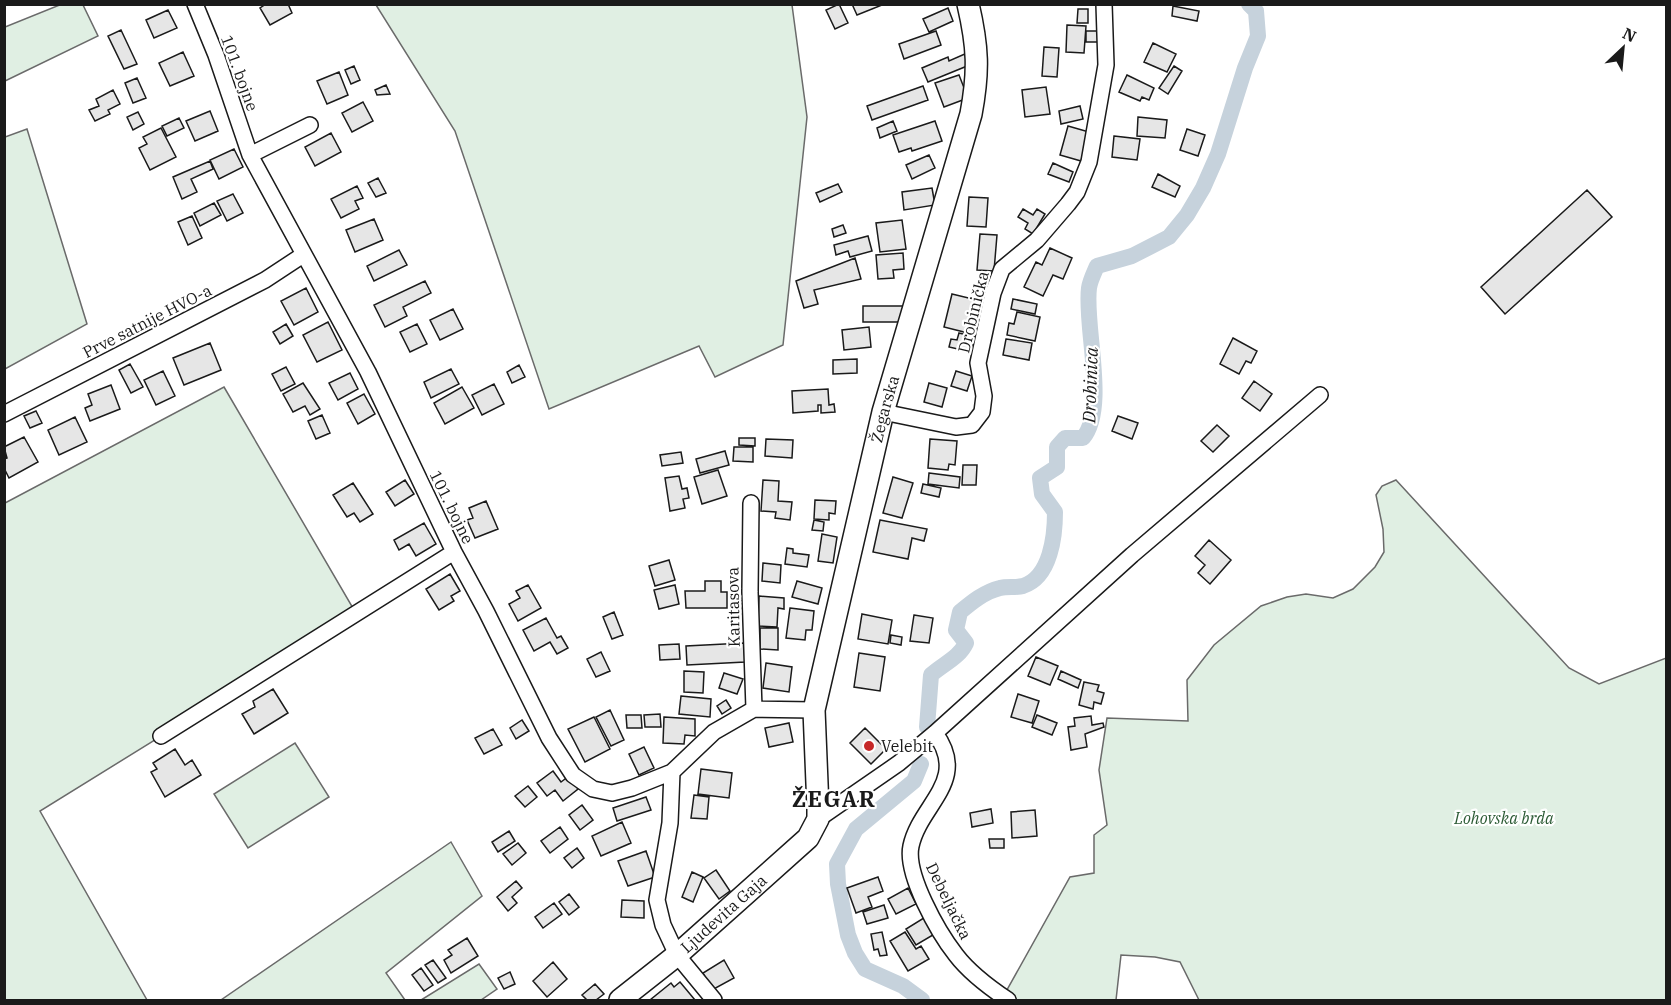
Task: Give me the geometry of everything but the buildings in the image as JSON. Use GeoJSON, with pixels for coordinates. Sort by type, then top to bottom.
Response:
{"type":"FeatureCollection","features":[{"type":"Feature","properties":{"kind":"street","name":"101. bojne"},"geometry":{"type":"LineString","coordinates":[[195,4],[216,55],[250,155],[368,372],[454,552],[549,738],[573,775],[593,789],[612,793],[632,788],[672,772],[714,732],[754,710],[814,710]]}},
{"type":"Feature","properties":{"kind":"street","name":"Žegarska"},"geometry":{"type":"LineString","coordinates":[[818,819],[814,710],[883,412],[971,114],[978,76],[975,36],[968,4]]}},
{"type":"Feature","properties":{"kind":"street","name":"Drobinička"},"geometry":{"type":"LineString","coordinates":[[883,412],[956,427],[972,425],[982,412],[984,396],[978,363],[993,294],[1002,269],[1037,240],[1068,204],[1077,192],[1089,162],[1106,65],[1104,4]]}},
{"type":"Feature","properties":{"kind":"street"},"geometry":{"type":"LineString","coordinates":[[250,155],[310,125]]}},
{"type":"Feature","properties":{"kind":"street","name":"Prve satnije HVO-a"},"geometry":{"type":"LineString","coordinates":[[4,414],[254,286],[303,255]]}},
{"type":"Feature","properties":{"kind":"street"},"geometry":{"type":"LineString","coordinates":[[818,819],[899,763],[935,733],[1132,555],[1320,395]]}},
{"type":"Feature","properties":{"kind":"street","name":"Karitasova"},"geometry":{"type":"LineString","coordinates":[[751,503],[750,592],[754,710]]}},
{"type":"Feature","properties":{"kind":"street"},"geometry":{"type":"LineString","coordinates":[[161,736],[454,552]]}},
{"type":"Feature","properties":{"kind":"street","name":"Debeljačka"},"geometry":{"type":"LineString","coordinates":[[935,733],[944,746],[948,762],[935,801],[911,844],[912,870],[944,938],[957,957],[1008,1000]]}},
{"type":"Feature","properties":{"kind":"street"},"geometry":{"type":"LineString","coordinates":[[672,772],[670,823],[657,900],[663,925],[677,955],[714,1000]]}},
{"type":"Feature","properties":{"kind":"street","name":"Ljudevita Gaja"},"geometry":{"type":"LineString","coordinates":[[620,1000],[677,955],[808,838],[818,819]]}},
{"type":"Feature","properties":{"kind":"green space"},"geometry":{"type":"Polygon","coordinates":[[[62,4],[83,5],[98,36],[5,81],[5,27],[62,4]]]}},
{"type":"Feature","properties":{"kind":"green space"},"geometry":{"type":"Polygon","coordinates":[[[376,5],[792,5],[807,117],[783,345],[715,377],[699,346],[549,409],[455,131],[376,5]]]}},
{"type":"Feature","properties":{"kind":"green space"},"geometry":{"type":"Polygon","coordinates":[[[27,129],[87,324],[5,369],[5,137],[27,129]]]}},
{"type":"Feature","properties":{"kind":"green space"},"geometry":{"type":"Polygon","coordinates":[[[224,387],[357,615],[40,811],[147,1000],[5,1000],[5,503],[224,387]]]}},
{"type":"Feature","properties":{"kind":"green space","name":"Lohovska brda"},"geometry":{"type":"Polygon","coordinates":[[[1396,480],[1569,668],[1599,684],[1666,658],[1666,1000],[1199,1000],[1180,962],[1155,957],[1121,955],[1116,1000],[1008,1000],[1003,997],[1070,877],[1094,873],[1094,835],[1107,825],[1099,770],[1107,718],[1188,721],[1187,680],[1214,645],[1261,606],[1287,597],[1306,594],[1333,598],[1353,589],[1375,567],[1384,552],[1383,529],[1376,495],[1382,486],[1396,480]]]}},
{"type":"Feature","properties":{"kind":"green space"},"geometry":{"type":"Polygon","coordinates":[[[295,743],[329,797],[248,848],[214,794],[295,743]]]}},
{"type":"Feature","properties":{"kind":"green space"},"geometry":{"type":"Polygon","coordinates":[[[451,842],[482,896],[386,973],[405,1000],[221,1000],[451,842]]]}},
{"type":"Feature","properties":{"kind":"green space"},"geometry":{"type":"Polygon","coordinates":[[[479,964],[497,989],[481,1000],[421,1000],[479,964]]]}},
{"type":"Feature","properties":{"kind":"waterway","name":"Drobinica"},"geometry":{"type":"LineString","coordinates":[[927,727],[931,675],[955,657],[966,643],[956,630],[960,612],[989,592],[1003,587],[1023,586],[1032,581],[1040,574],[1050,554],[1055,512],[1042,494],[1040,478],[1057,467],[1057,447],[1065,438],[1083,438],[1090,424],[1094,407],[1094,366],[1088,304],[1091,280],[1097,266],[1132,256],[1169,237],[1187,215],[1203,188],[1218,154],[1245,68],[1258,36],[1256,11],[1249,4]]}},
{"type":"Feature","properties":{"kind":"waterway","name":"Drobinica"},"geometry":{"type":"LineString","coordinates":[[921,764],[914,781],[856,829],[837,864],[838,884],[848,935],[855,953],[865,969],[903,986],[922,1000]]}},
{"type":"Feature","properties":{"kind":"place","name":"Velebit"},"geometry":{"type":"Point","coordinates":[869,746]}},
{"type":"Feature","properties":{"kind":"district","name":"ŽEGAR"},"geometry":{"type":"Point","coordinates":[834,798]}}]}
